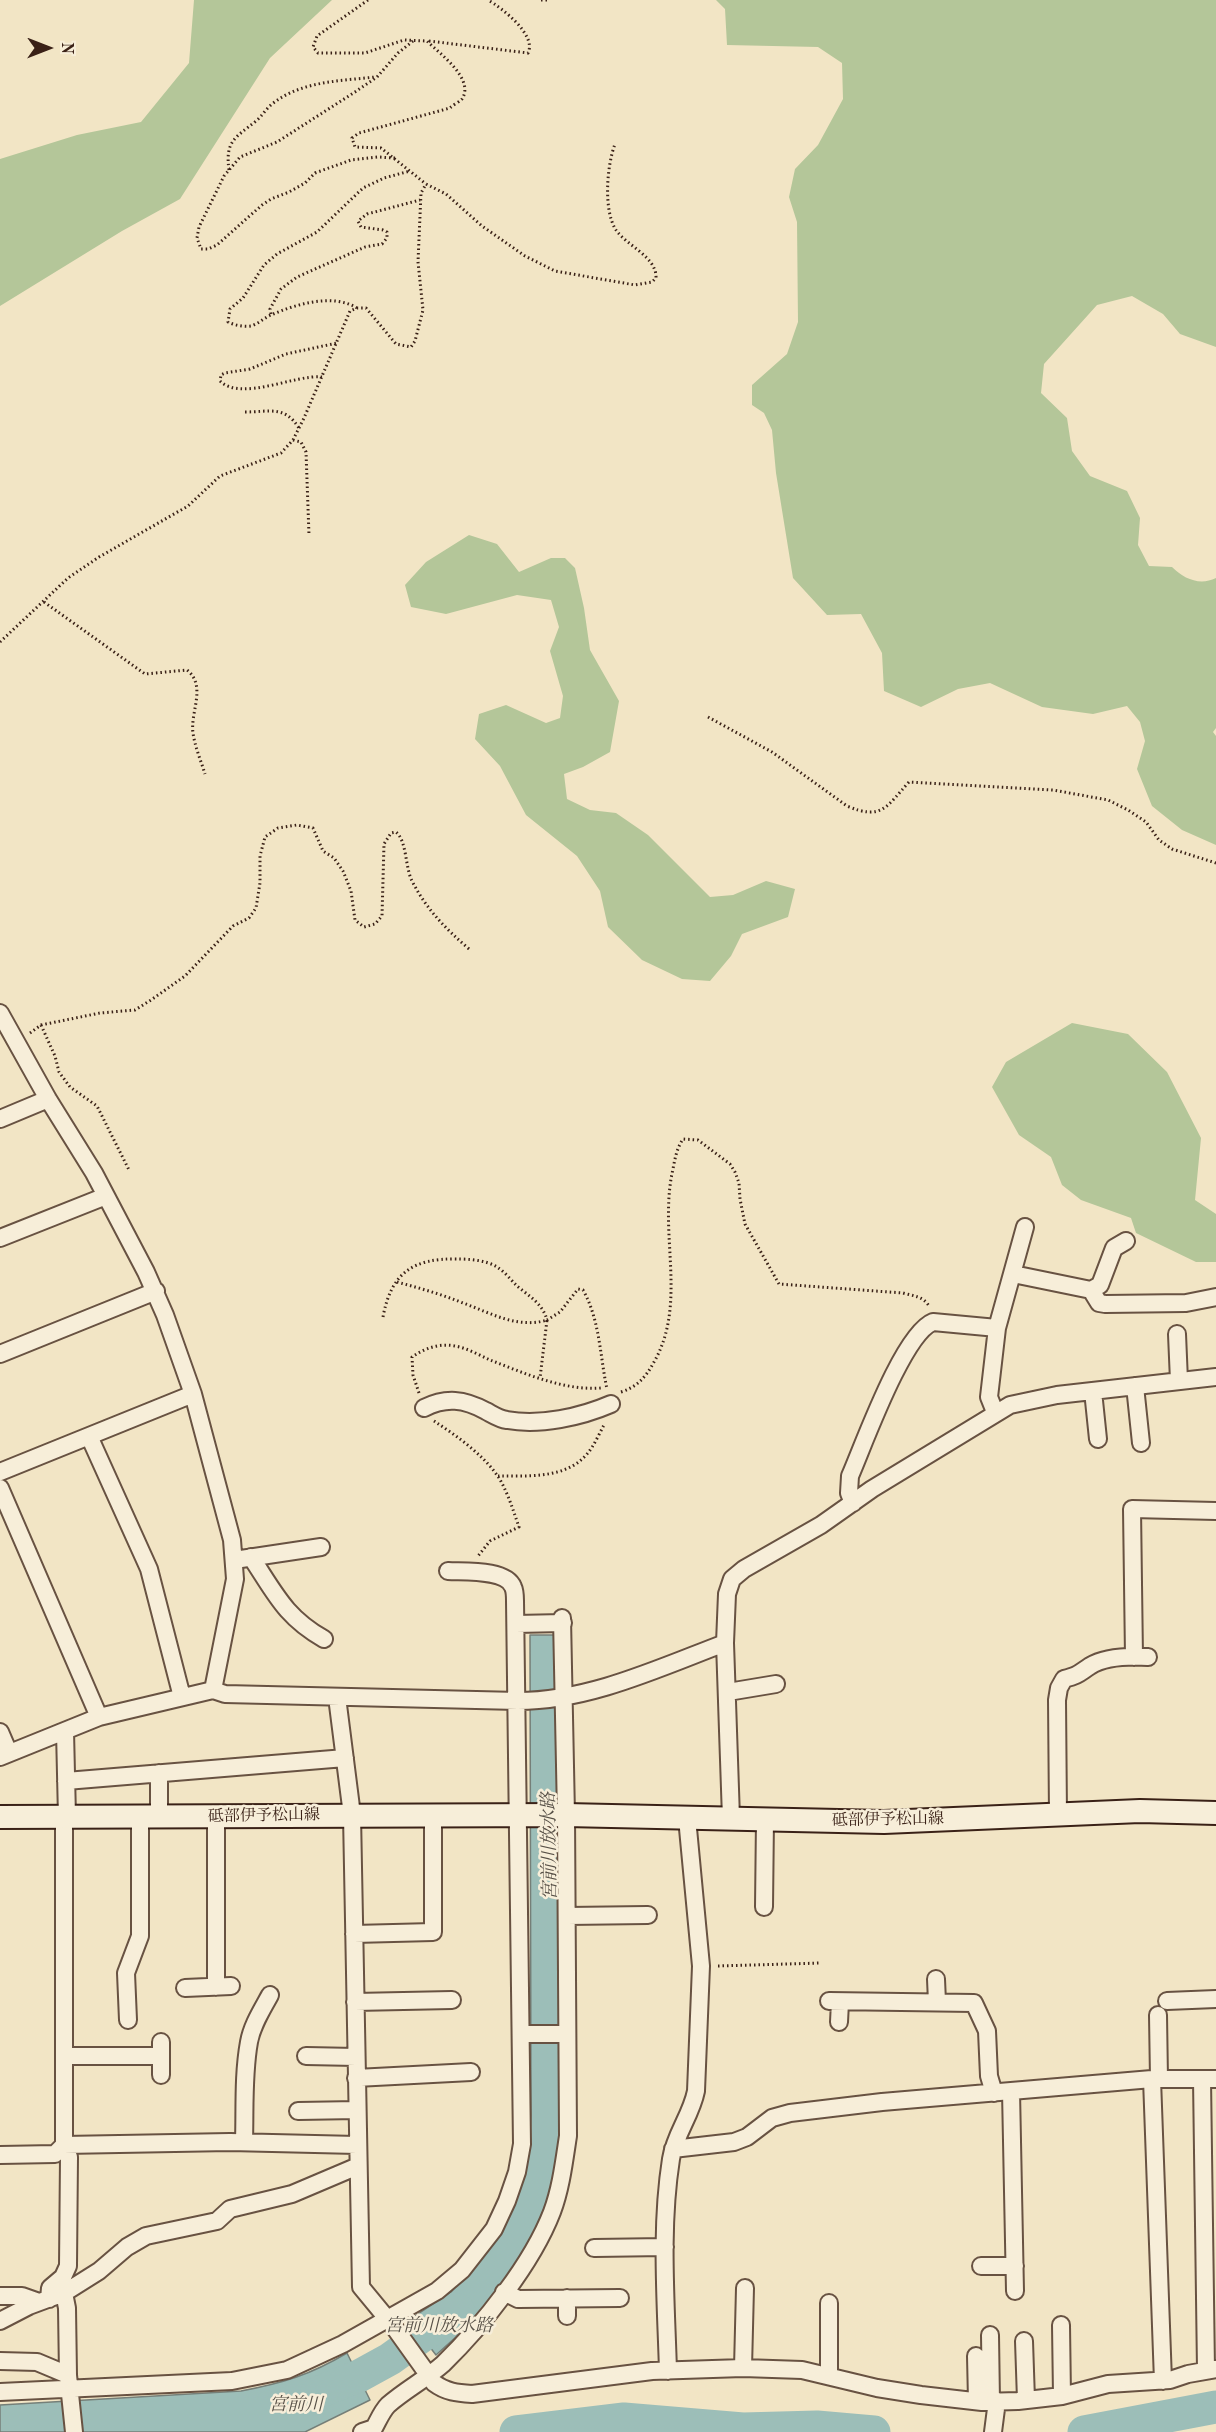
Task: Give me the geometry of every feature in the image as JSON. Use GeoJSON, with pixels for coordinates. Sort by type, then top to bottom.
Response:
{"type":"FeatureCollection","features":[{"type":"Feature","properties":{"kind":"main road","name":"砥部伊予松山線"},"geometry":{"type":"LineString","coordinates":[[0,1817],[563,1815],[884,1822],[1140,1811],[1216,1813]]}},
{"type":"Feature","properties":{"kind":"street"},"geometry":{"type":"LineString","coordinates":[[0,1013],[106,1196],[156,1291],[193,1394],[232,1539],[236,1579],[213,1690]]}},
{"type":"Feature","properties":{"kind":"street"},"geometry":{"type":"LineString","coordinates":[[0,1119],[48,1099]]}},
{"type":"Feature","properties":{"kind":"street"},"geometry":{"type":"LineString","coordinates":[[0,1238],[106,1196]]}},
{"type":"Feature","properties":{"kind":"street"},"geometry":{"type":"LineString","coordinates":[[995,1412],[989,1397],[997,1328],[1025,1227]]}},
{"type":"Feature","properties":{"kind":"street"},"geometry":{"type":"LineString","coordinates":[[1013,1274],[1091,1290],[1100,1285],[1114,1248],[1126,1241]]}},
{"type":"Feature","properties":{"kind":"street"},"geometry":{"type":"LineString","coordinates":[[1091,1290],[1099,1303],[1105,1304],[1186,1303],[1216,1297]]}},
{"type":"Feature","properties":{"kind":"street"},"geometry":{"type":"LineString","coordinates":[[0,1354],[156,1291]]}},
{"type":"Feature","properties":{"kind":"street"},"geometry":{"type":"LineString","coordinates":[[853,1503],[849,1493],[850,1476],[912,1340],[926,1325],[933,1322],[997,1328]]}},
{"type":"Feature","properties":{"kind":"street"},"geometry":{"type":"LineString","coordinates":[[1177,1334],[1179,1381]]}},
{"type":"Feature","properties":{"kind":"street"},"geometry":{"type":"LineString","coordinates":[[731,1818],[725,1643],[727,1594],[732,1580],[744,1569],[821,1525],[995,1412],[1010,1405],[1033,1399],[1216,1377]]}},
{"type":"Feature","properties":{"kind":"street"},"geometry":{"type":"LineString","coordinates":[[1135,1386],[1141,1443]]}},
{"type":"Feature","properties":{"kind":"street"},"geometry":{"type":"LineString","coordinates":[[1093,1391],[1098,1439]]}},
{"type":"Feature","properties":{"kind":"street"},"geometry":{"type":"LineString","coordinates":[[0,1472],[193,1394]]}},
{"type":"Feature","properties":{"kind":"street"},"geometry":{"type":"LineString","coordinates":[[424,1408],[449,1399],[478,1406],[506,1420],[537,1420],[577,1416],[611,1400]]}},
{"type":"Feature","properties":{"kind":"street"},"geometry":{"type":"LineString","coordinates":[[89,1436],[149,1569],[182,1697]]}},
{"type":"Feature","properties":{"kind":"street"},"geometry":{"type":"LineString","coordinates":[[0,1488],[99,1717]]}},
{"type":"Feature","properties":{"kind":"street"},"geometry":{"type":"LineString","coordinates":[[1058,1815],[1057,1700],[1059,1688],[1064,1679],[1082,1674],[1091,1666],[1112,1659],[1141,1657],[1132,1509],[1216,1511]]}},
{"type":"Feature","properties":{"kind":"street"},"geometry":{"type":"LineString","coordinates":[[234,1560],[321,1547]]}},
{"type":"Feature","properties":{"kind":"street"},"geometry":{"type":"LineString","coordinates":[[251,1557],[289,1614],[304,1628],[324,1639]]}},
{"type":"Feature","properties":{"kind":"street"},"geometry":{"type":"LineString","coordinates":[[0,2392],[232,2381],[287,2370],[391,2324],[462,2270],[494,2229],[517,2172],[522,2144],[525,2034],[519,1624],[513,1585],[506,1578],[488,1573],[448,1571]]}},
{"type":"Feature","properties":{"kind":"street"},"geometry":{"type":"LineString","coordinates":[[362,2432],[374,2428],[387,2406],[474,2331],[542,2236],[561,2180],[568,2136],[564,2034],[567,1916],[560,1622],[519,1624]]}},
{"type":"Feature","properties":{"kind":"street"},"geometry":{"type":"LineString","coordinates":[[0,1732],[4,1755],[99,1717],[213,1690],[225,1694],[337,1697],[521,1701],[561,1699],[645,1674],[725,1643]]}},
{"type":"Feature","properties":{"kind":"street"},"geometry":{"type":"LineString","coordinates":[[728,1692],[776,1684]]}},
{"type":"Feature","properties":{"kind":"street"},"geometry":{"type":"LineString","coordinates":[[337,1697],[352,1815],[361,2287],[425,2372],[442,2389],[472,2394],[668,2371],[743,2368],[802,2370],[877,2388],[988,2401],[1062,2396],[1108,2384],[1162,2380],[1211,2369],[1209,2079],[1156,2079],[790,2113],[772,2118],[747,2137],[734,2142],[673,2149]]}},
{"type":"Feature","properties":{"kind":"street"},"geometry":{"type":"LineString","coordinates":[[50,2298],[50,2288],[63,2277],[68,2266],[69,2157],[64,2145],[65,1731]]}},
{"type":"Feature","properties":{"kind":"street"},"geometry":{"type":"LineString","coordinates":[[66,1781],[345,1758]]}},
{"type":"Feature","properties":{"kind":"street"},"geometry":{"type":"LineString","coordinates":[[128,2020],[126,1973],[140,1935],[149,1817],[159,1773]]}},
{"type":"Feature","properties":{"kind":"street"},"geometry":{"type":"LineString","coordinates":[[354,1935],[433,1932],[433,1815]]}},
{"type":"Feature","properties":{"kind":"street"},"geometry":{"type":"LineString","coordinates":[[185,1988],[223,1987],[216,1817]]}},
{"type":"Feature","properties":{"kind":"street"},"geometry":{"type":"LineString","coordinates":[[668,2371],[665,2247],[673,2149],[693,2108],[696,2091],[701,1966],[687,1818]]}},
{"type":"Feature","properties":{"kind":"street"},"geometry":{"type":"LineString","coordinates":[[764,1908],[765,1819]]}},
{"type":"Feature","properties":{"kind":"street"},"geometry":{"type":"LineString","coordinates":[[567,1916],[648,1915]]}},
{"type":"Feature","properties":{"kind":"street"},"geometry":{"type":"LineString","coordinates":[[936,1979],[937,2002]]}},
{"type":"Feature","properties":{"kind":"street"},"geometry":{"type":"LineString","coordinates":[[244,2142],[245,2073],[249,2041],[257,2018],[270,1995]]}},
{"type":"Feature","properties":{"kind":"street"},"geometry":{"type":"LineString","coordinates":[[1162,2380],[1156,2079],[1163,2008],[1216,1999]]}},
{"type":"Feature","properties":{"kind":"street"},"geometry":{"type":"LineString","coordinates":[[355,2002],[452,2000]]}},
{"type":"Feature","properties":{"kind":"street"},"geometry":{"type":"LineString","coordinates":[[839,2022],[834,2002],[974,2003],[987,2031],[989,2076],[994,2093]]}},
{"type":"Feature","properties":{"kind":"street"},"geometry":{"type":"LineString","coordinates":[[525,2034],[564,2034]]}},
{"type":"Feature","properties":{"kind":"street"},"geometry":{"type":"LineString","coordinates":[[64,2056],[161,2049],[161,2075]]}},
{"type":"Feature","properties":{"kind":"street"},"geometry":{"type":"LineString","coordinates":[[306,2056],[356,2057]]}},
{"type":"Feature","properties":{"kind":"street"},"geometry":{"type":"LineString","coordinates":[[356,2078],[471,2072]]}},
{"type":"Feature","properties":{"kind":"street"},"geometry":{"type":"LineString","coordinates":[[1011,2091],[1015,2290]]}},
{"type":"Feature","properties":{"kind":"street"},"geometry":{"type":"LineString","coordinates":[[298,2111],[357,2110]]}},
{"type":"Feature","properties":{"kind":"street"},"geometry":{"type":"LineString","coordinates":[[0,2155],[55,2154],[64,2145],[244,2142],[357,2145]]}},
{"type":"Feature","properties":{"kind":"street"},"geometry":{"type":"LineString","coordinates":[[0,2320],[50,2298],[99,2271],[127,2247],[146,2236],[217,2222],[230,2209],[292,2194],[358,2166]]}},
{"type":"Feature","properties":{"kind":"street"},"geometry":{"type":"LineString","coordinates":[[594,2248],[665,2247]]}},
{"type":"Feature","properties":{"kind":"street"},"geometry":{"type":"LineString","coordinates":[[981,2266],[1015,2266]]}},
{"type":"Feature","properties":{"kind":"street"},"geometry":{"type":"LineString","coordinates":[[743,2368],[745,2288]]}},
{"type":"Feature","properties":{"kind":"street"},"geometry":{"type":"LineString","coordinates":[[504,2292],[518,2299],[620,2298]]}},
{"type":"Feature","properties":{"kind":"street"},"geometry":{"type":"LineString","coordinates":[[0,2296],[50,2298],[67,2308],[69,2387],[74,2432]]}},
{"type":"Feature","properties":{"kind":"street"},"geometry":{"type":"LineString","coordinates":[[567,2298],[567,2316]]}},
{"type":"Feature","properties":{"kind":"street"},"geometry":{"type":"LineString","coordinates":[[828,2376],[829,2304]]}},
{"type":"Feature","properties":{"kind":"street"},"geometry":{"type":"LineString","coordinates":[[1061,2325],[1062,2396]]}},
{"type":"Feature","properties":{"kind":"street"},"geometry":{"type":"LineString","coordinates":[[988,2401],[990,2335]]}},
{"type":"Feature","properties":{"kind":"street"},"geometry":{"type":"LineString","coordinates":[[1024,2341],[1026,2400]]}},
{"type":"Feature","properties":{"kind":"street"},"geometry":{"type":"LineString","coordinates":[[976,2356],[993,2429]]}},
{"type":"Feature","properties":{"kind":"street"},"geometry":{"type":"LineString","coordinates":[[0,2361],[37,2362],[69,2387]]}},
{"type":"Feature","properties":{"kind":"path"},"geometry":{"type":"LineString","coordinates":[[368,0],[317,36],[313,47],[318,52],[365,52],[404,40],[528,53],[531,48],[519,25],[500,7],[488,0]]}},
{"type":"Feature","properties":{"kind":"path"},"geometry":{"type":"LineString","coordinates":[[540,0],[549,0]]}},
{"type":"Feature","properties":{"kind":"path"},"geometry":{"type":"LineString","coordinates":[[395,158],[351,160],[315,173],[305,183],[262,205],[217,245],[201,249],[196,238],[224,176],[240,157],[277,142],[377,77],[398,53],[413,41]]}},
{"type":"Feature","properties":{"kind":"path"},"geometry":{"type":"LineString","coordinates":[[427,41],[463,77],[465,88],[462,99],[450,108],[359,133],[352,138],[355,147],[381,148],[426,184],[446,194],[482,226],[525,256],[555,271],[635,285],[647,284],[656,278],[654,267],[644,255],[621,237],[614,227],[610,213],[608,176],[615,144]]}},
{"type":"Feature","properties":{"kind":"path"},"geometry":{"type":"LineString","coordinates":[[229,170],[226,153],[230,144],[271,105],[294,90],[318,84],[377,77]]}},
{"type":"Feature","properties":{"kind":"path"},"geometry":{"type":"LineString","coordinates":[[357,308],[348,302],[332,300],[312,303],[271,315],[251,326],[233,325],[228,322],[230,309],[243,298],[264,265],[277,254],[317,232],[363,188],[384,178],[411,171]]}},
{"type":"Feature","properties":{"kind":"path"},"geometry":{"type":"LineString","coordinates":[[0,642],[68,578],[99,556],[188,506],[220,476],[281,453],[293,440],[299,428],[351,311],[366,308],[396,344],[411,347],[416,341],[423,310],[418,262],[420,200],[426,184]]}},
{"type":"Feature","properties":{"kind":"path"},"geometry":{"type":"LineString","coordinates":[[271,315],[270,309],[281,289],[297,277],[365,247],[382,244],[387,238],[387,232],[361,227],[358,221],[367,214],[420,200]]}},
{"type":"Feature","properties":{"kind":"path"},"geometry":{"type":"LineString","coordinates":[[322,377],[311,377],[268,387],[241,388],[225,385],[220,381],[221,375],[225,372],[238,372],[286,354],[336,343]]}},
{"type":"Feature","properties":{"kind":"path"},"geometry":{"type":"LineString","coordinates":[[245,412],[282,411],[291,417],[299,428]]}},
{"type":"Feature","properties":{"kind":"path"},"geometry":{"type":"LineString","coordinates":[[293,440],[301,442],[306,452],[309,535]]}},
{"type":"Feature","properties":{"kind":"path"},"geometry":{"type":"LineString","coordinates":[[44,602],[145,674],[187,670],[193,675],[197,706],[192,719],[205,774]]}},
{"type":"Feature","properties":{"kind":"path"},"geometry":{"type":"LineString","coordinates":[[708,717],[772,752],[847,806],[859,811],[871,813],[882,811],[909,782],[1053,790],[1108,800],[1146,822],[1159,840],[1172,849],[1216,863]]}},
{"type":"Feature","properties":{"kind":"path"},"geometry":{"type":"LineString","coordinates":[[16,1042],[41,1025],[100,1013],[135,1010],[185,976],[233,926],[249,918],[256,908],[260,883],[260,856],[265,837],[278,828],[297,825],[313,828],[322,851],[334,858],[343,870],[351,891],[356,920],[364,927],[375,924],[382,916],[384,844],[391,833],[396,832],[403,844],[411,879],[426,905],[443,927],[469,949]]}},
{"type":"Feature","properties":{"kind":"path"},"geometry":{"type":"LineString","coordinates":[[41,1025],[55,1056],[59,1072],[70,1087],[97,1106],[129,1170]]}},
{"type":"Feature","properties":{"kind":"path"},"geometry":{"type":"LineString","coordinates":[[611,1400],[645,1378],[663,1346],[668,1329],[671,1311],[668,1202],[677,1147],[683,1138],[698,1140],[730,1164],[739,1184],[746,1224],[779,1284],[917,1296],[925,1300],[930,1308],[933,1322]]}},
{"type":"Feature","properties":{"kind":"path"},"geometry":{"type":"LineString","coordinates":[[383,1317],[389,1293],[403,1274],[420,1262],[437,1258],[466,1259],[497,1267],[545,1312],[547,1320],[540,1378]]}},
{"type":"Feature","properties":{"kind":"path"},"geometry":{"type":"LineString","coordinates":[[397,1282],[426,1289],[494,1316],[521,1323],[547,1320],[560,1312],[578,1289],[583,1290],[593,1317],[612,1409],[588,1453],[569,1468],[538,1475],[498,1476]]}},
{"type":"Feature","properties":{"kind":"path"},"geometry":{"type":"LineString","coordinates":[[701,1966],[821,1963]]}},
{"type":"Feature","properties":{"kind":"green space"},"geometry":{"type":"Polygon","coordinates":[[[194,0],[332,0],[270,58],[180,199],[122,231],[0,306],[0,159],[77,135],[141,122],[189,63],[194,0]]]}},
{"type":"Feature","properties":{"kind":"green space"},"geometry":{"type":"Polygon","coordinates":[[[716,0],[1216,0],[1216,347],[1180,334],[1163,314],[1132,296],[1097,305],[1044,364],[1041,393],[1067,418],[1072,451],[1090,476],[1127,491],[1140,518],[1138,545],[1149,566],[1172,567],[1187,578],[1198,581],[1216,578],[1216,728],[1213,732],[1216,736],[1216,845],[1182,830],[1152,806],[1137,769],[1145,741],[1140,722],[1127,706],[1093,714],[1042,707],[990,683],[958,689],[921,707],[884,691],[882,653],[861,614],[827,615],[793,578],[776,473],[772,430],[764,413],[752,405],[752,385],[787,354],[798,322],[797,222],[789,197],[795,169],[818,145],[843,99],[842,63],[818,47],[727,45],[725,9],[716,0]]]}},
{"type":"Feature","properties":{"kind":"green space"},"geometry":{"type":"Polygon","coordinates":[[[469,535],[497,544],[519,572],[551,558],[565,558],[575,568],[590,650],[619,701],[610,752],[583,767],[564,774],[567,799],[590,810],[616,813],[648,835],[710,897],[733,895],[766,881],[795,889],[788,917],[742,934],[731,956],[710,981],[682,979],[642,960],[608,927],[600,891],[577,856],[526,815],[500,766],[475,739],[479,714],[506,705],[546,723],[560,718],[563,696],[550,651],[559,627],[551,600],[517,595],[446,614],[411,607],[405,585],[426,562],[469,535]]]}},
{"type":"Feature","properties":{"kind":"green space"},"geometry":{"type":"Polygon","coordinates":[[[1072,1023],[1128,1034],[1167,1072],[1201,1138],[1195,1200],[1216,1214],[1216,1262],[1196,1262],[1136,1233],[1131,1218],[1081,1200],[1062,1185],[1051,1157],[1019,1135],[992,1087],[1006,1062],[1072,1023]]]}},
{"type":"Feature","properties":{"kind":"water","name":"宮前川放水路"},"geometry":{"type":"Polygon","coordinates":[[[530,1635],[556,1635],[560,2124],[555,2172],[543,2212],[505,2280],[472,2320],[436,2355],[409,2320],[451,2292],[487,2251],[499,2232],[529,2150],[531,2115],[530,1635]]]}},
{"type":"Feature","properties":{"kind":"water","name":"宮前川"},"geometry":{"type":"Polygon","coordinates":[[[347,2353],[370,2400],[305,2432],[0,2432],[0,2405],[241,2391],[296,2377],[347,2353]]]}},
{"type":"Feature","properties":{"kind":"waterway","name":"宮前川放水路"},"geometry":{"type":"LineString","coordinates":[[317,2393],[359,2376],[390,2359],[458,2310]]}},
{"type":"Feature","properties":{"kind":"waterway","name":"宮前川"},"geometry":{"type":"LineString","coordinates":[[1084,2432],[1216,2407]]}},
{"type":"Feature","properties":{"kind":"waterway","name":"宮前川"},"geometry":{"type":"LineString","coordinates":[[516,2432],[624,2419],[743,2429],[817,2427],[874,2432]]}}]}
